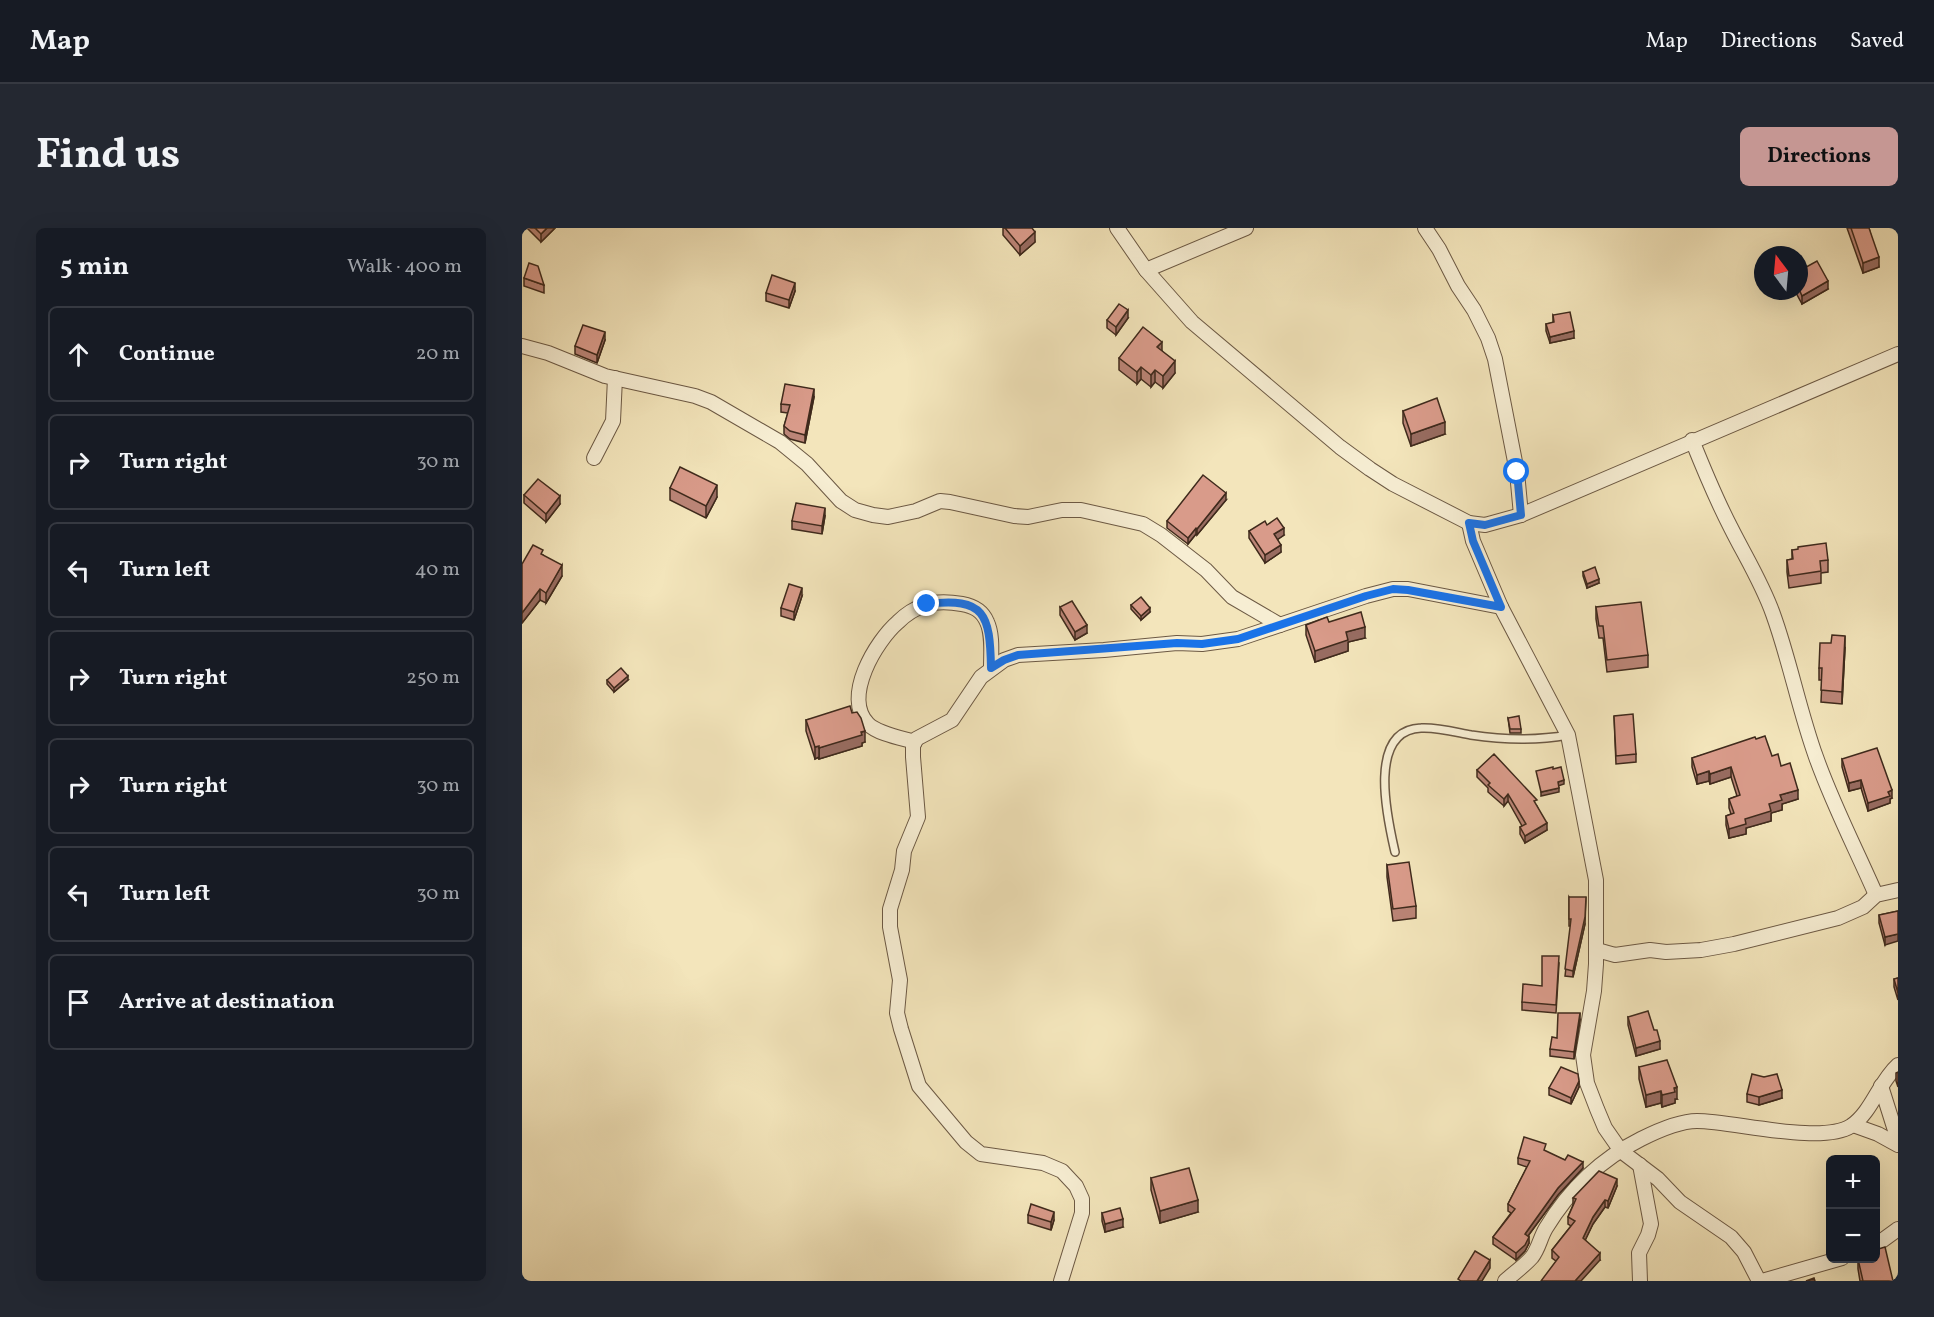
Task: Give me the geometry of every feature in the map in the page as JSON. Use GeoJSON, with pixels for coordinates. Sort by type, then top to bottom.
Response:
{"type":"FeatureCollection","features":[{"type":"Feature","properties":{"kind":"street"},"geometry":{"type":"LineString","coordinates":[[1117,228],[1171,301],[1213,341],[1288,401],[1340,447],[1393,484],[1469,523],[1485,525],[1521,515],[1692,440],[1898,354]]}},
{"type":"Feature","properties":{"kind":"street"},"geometry":{"type":"LineString","coordinates":[[1146,270],[1246,228]]}},
{"type":"Feature","properties":{"kind":"street"},"geometry":{"type":"LineString","coordinates":[[1425,228],[1488,338],[1495,359],[1517,472],[1521,515]]}},
{"type":"Feature","properties":{"kind":"street"},"geometry":{"type":"LineString","coordinates":[[522,346],[634,384],[695,396],[711,402],[780,442],[807,464],[842,501],[855,510],[888,517],[916,511],[940,501],[1028,517],[1062,510],[1081,510],[1143,524],[1206,570],[1232,597],[1280,625]]}},
{"type":"Feature","properties":{"kind":"street"},"geometry":{"type":"LineString","coordinates":[[594,458],[613,421],[615,378]]}},
{"type":"Feature","properties":{"kind":"street"},"geometry":{"type":"LineString","coordinates":[[1692,440],[1731,528],[1755,572],[1773,613],[1817,759],[1876,895]]}},
{"type":"Feature","properties":{"kind":"street"},"geometry":{"type":"LineString","coordinates":[[1469,523],[1473,541],[1501,607],[1568,735],[1596,880],[1597,950],[1594,992],[1584,1041],[1583,1066],[1605,1128],[1621,1150],[1658,1179],[1680,1202],[1731,1237],[1744,1252],[1760,1281],[1826,1262]]}},
{"type":"Feature","properties":{"kind":"street"},"geometry":{"type":"LineString","coordinates":[[1061,1281],[1082,1214],[1083,1199],[1076,1186],[1062,1171],[1043,1163],[981,1154],[966,1142],[919,1086],[901,1029],[897,1013],[900,1003],[900,981],[890,927],[890,909],[902,870],[904,851],[918,817],[913,757],[913,746],[916,739],[952,720],[981,677],[1004,660],[1018,655],[1177,643],[1202,644],[1238,639],[1393,589],[1501,607]]}},
{"type":"Feature","properties":{"kind":"street"},"geometry":{"type":"LineString","coordinates":[[915,742],[876,729],[868,724],[858,700],[862,676],[872,654],[897,623],[927,604],[948,602],[971,606],[981,611],[987,623],[990,636],[991,668]]}},
{"type":"Feature","properties":{"kind":"street"},"geometry":{"type":"LineString","coordinates":[[1597,950],[1615,955],[1650,950],[1666,952],[1701,950],[1734,945],[1838,918],[1863,907],[1876,895],[1898,890]]}},
{"type":"Feature","properties":{"kind":"street"},"geometry":{"type":"LineString","coordinates":[[1505,1281],[1538,1250],[1545,1230],[1575,1190],[1596,1167],[1621,1150],[1656,1132],[1695,1121],[1810,1133],[1835,1131],[1852,1125],[1898,1065]]}},
{"type":"Feature","properties":{"kind":"street"},"geometry":{"type":"LineString","coordinates":[[1881,1086],[1898,1140]]}},
{"type":"Feature","properties":{"kind":"street"},"geometry":{"type":"LineString","coordinates":[[1852,1125],[1878,1134],[1898,1145]]}},
{"type":"Feature","properties":{"kind":"street"},"geometry":{"type":"LineString","coordinates":[[1640,1165],[1651,1224],[1639,1253],[1640,1281]]}},
{"type":"Feature","properties":{"kind":"street"},"geometry":{"type":"LineString","coordinates":[[1880,1241],[1898,1228]]}},
{"type":"Feature","properties":{"kind":"lane"},"geometry":{"type":"LineString","coordinates":[[1395,852],[1386,808],[1384,772],[1387,759],[1400,736],[1419,728],[1522,740],[1568,735]]}},
{"type":"Feature","properties":{"kind":"building"},"geometry":{"type":"Polygon","coordinates":[[[535,228],[547,228],[541,234],[535,228]]]}},
{"type":"Feature","properties":{"kind":"building"},"geometry":{"type":"Polygon","coordinates":[[[1005,228],[1032,228],[1035,232],[1020,246],[1005,228]]]}},
{"type":"Feature","properties":{"kind":"building"},"geometry":{"type":"Polygon","coordinates":[[[1851,228],[1869,228],[1879,257],[1863,263],[1851,228]]]}},
{"type":"Feature","properties":{"kind":"building"},"geometry":{"type":"Polygon","coordinates":[[[1817,261],[1828,281],[1808,293],[1808,266],[1817,261]]]}},
{"type":"Feature","properties":{"kind":"building"},"geometry":{"type":"Polygon","coordinates":[[[529,263],[538,266],[544,285],[524,278],[529,263]]]}},
{"type":"Feature","properties":{"kind":"building"},"geometry":{"type":"Polygon","coordinates":[[[772,275],[795,283],[789,300],[766,293],[772,275]]]}},
{"type":"Feature","properties":{"kind":"building"},"geometry":{"type":"Polygon","coordinates":[[[1119,304],[1128,310],[1116,327],[1107,320],[1119,304]]]}},
{"type":"Feature","properties":{"kind":"building"},"geometry":{"type":"Polygon","coordinates":[[[1570,312],[1574,331],[1550,337],[1546,324],[1554,322],[1553,315],[1570,312]]]}},
{"type":"Feature","properties":{"kind":"building"},"geometry":{"type":"Polygon","coordinates":[[[583,325],[605,332],[597,355],[575,346],[583,325]]]}},
{"type":"Feature","properties":{"kind":"building"},"geometry":{"type":"Polygon","coordinates":[[[1143,327],[1162,342],[1157,347],[1175,361],[1163,376],[1155,370],[1151,375],[1141,367],[1137,372],[1119,358],[1143,327]]]}},
{"type":"Feature","properties":{"kind":"building"},"geometry":{"type":"Polygon","coordinates":[[[785,384],[814,389],[805,435],[790,431],[784,426],[790,405],[781,404],[785,384]]]}},
{"type":"Feature","properties":{"kind":"building"},"geometry":{"type":"Polygon","coordinates":[[[1437,398],[1445,422],[1411,434],[1403,411],[1437,398]]]}},
{"type":"Feature","properties":{"kind":"building"},"geometry":{"type":"Polygon","coordinates":[[[680,467],[717,485],[706,506],[670,488],[680,467]]]}},
{"type":"Feature","properties":{"kind":"building"},"geometry":{"type":"Polygon","coordinates":[[[1203,475],[1226,493],[1188,538],[1167,521],[1203,475]]]}},
{"type":"Feature","properties":{"kind":"building"},"geometry":{"type":"Polygon","coordinates":[[[538,479],[560,496],[546,514],[524,495],[538,479]]]}},
{"type":"Feature","properties":{"kind":"building"},"geometry":{"type":"Polygon","coordinates":[[[796,503],[825,508],[822,526],[792,521],[796,503]]]}},
{"type":"Feature","properties":{"kind":"building"},"geometry":{"type":"Polygon","coordinates":[[[1277,518],[1284,528],[1274,534],[1281,545],[1265,555],[1249,531],[1265,521],[1267,525],[1277,518]]]}},
{"type":"Feature","properties":{"kind":"building"},"geometry":{"type":"Polygon","coordinates":[[[1826,543],[1828,560],[1820,561],[1821,571],[1789,576],[1787,560],[1793,559],[1792,550],[1826,543]]]}},
{"type":"Feature","properties":{"kind":"building"},"geometry":{"type":"Polygon","coordinates":[[[533,545],[543,550],[541,554],[562,565],[546,593],[540,589],[522,613],[522,564],[533,545]]]}},
{"type":"Feature","properties":{"kind":"building"},"geometry":{"type":"Polygon","coordinates":[[[1595,567],[1599,579],[1587,584],[1583,572],[1595,567]]]}},
{"type":"Feature","properties":{"kind":"building"},"geometry":{"type":"Polygon","coordinates":[[[789,584],[802,588],[794,612],[781,608],[789,584]]]}},
{"type":"Feature","properties":{"kind":"building"},"geometry":{"type":"Polygon","coordinates":[[[1141,597],[1150,608],[1141,616],[1131,605],[1141,597]]]}},
{"type":"Feature","properties":{"kind":"building"},"geometry":{"type":"Polygon","coordinates":[[[1072,601],[1087,625],[1075,632],[1060,607],[1072,601]]]}},
{"type":"Feature","properties":{"kind":"building"},"geometry":{"type":"Polygon","coordinates":[[[1641,602],[1648,655],[1607,660],[1603,626],[1599,626],[1596,607],[1641,602]]]}},
{"type":"Feature","properties":{"kind":"building"},"geometry":{"type":"Polygon","coordinates":[[[1361,612],[1365,627],[1346,632],[1348,640],[1315,651],[1306,625],[1327,617],[1329,622],[1361,612]]]}},
{"type":"Feature","properties":{"kind":"building"},"geometry":{"type":"Polygon","coordinates":[[[1832,635],[1845,636],[1842,692],[1821,690],[1820,643],[1831,643],[1832,635]]]}},
{"type":"Feature","properties":{"kind":"building"},"geometry":{"type":"Polygon","coordinates":[[[621,668],[628,676],[614,688],[607,680],[621,668]]]}},
{"type":"Feature","properties":{"kind":"building"},"geometry":{"type":"Polygon","coordinates":[[[850,706],[852,713],[857,712],[861,718],[865,731],[861,732],[862,735],[819,748],[819,746],[815,747],[806,720],[850,706]]]}},
{"type":"Feature","properties":{"kind":"building"},"geometry":{"type":"Polygon","coordinates":[[[1633,714],[1636,754],[1616,756],[1614,716],[1633,714]]]}},
{"type":"Feature","properties":{"kind":"building"},"geometry":{"type":"Polygon","coordinates":[[[1519,716],[1521,729],[1510,729],[1508,718],[1519,716]]]}},
{"type":"Feature","properties":{"kind":"building"},"geometry":{"type":"Polygon","coordinates":[[[1765,736],[1772,756],[1778,754],[1781,766],[1790,763],[1798,790],[1780,795],[1782,800],[1769,804],[1771,811],[1745,819],[1746,824],[1729,829],[1726,816],[1734,813],[1729,799],[1740,795],[1731,767],[1710,774],[1709,771],[1697,775],[1692,758],[1755,737],[1756,739],[1765,736]]]}},
{"type":"Feature","properties":{"kind":"building"},"geometry":{"type":"Polygon","coordinates":[[[1877,748],[1892,790],[1888,792],[1890,796],[1868,803],[1861,780],[1849,783],[1842,759],[1877,748]]]}},
{"type":"Feature","properties":{"kind":"building"},"geometry":{"type":"Polygon","coordinates":[[[1494,754],[1537,800],[1534,801],[1547,823],[1525,836],[1520,827],[1526,824],[1508,794],[1504,799],[1488,785],[1490,783],[1477,770],[1494,754]]]}},
{"type":"Feature","properties":{"kind":"building"},"geometry":{"type":"Polygon","coordinates":[[[1553,767],[1553,769],[1561,767],[1564,780],[1558,782],[1559,788],[1541,792],[1536,771],[1553,767]]]}},
{"type":"Feature","properties":{"kind":"building"},"geometry":{"type":"Polygon","coordinates":[[[1409,862],[1416,906],[1393,909],[1387,865],[1409,862]]]}},
{"type":"Feature","properties":{"kind":"building"},"geometry":{"type":"Polygon","coordinates":[[[1569,897],[1586,897],[1585,917],[1573,971],[1565,969],[1571,919],[1569,919],[1569,897]]]}},
{"type":"Feature","properties":{"kind":"building"},"geometry":{"type":"Polygon","coordinates":[[[1898,911],[1898,934],[1885,937],[1879,915],[1898,911]]]}},
{"type":"Feature","properties":{"kind":"building"},"geometry":{"type":"Polygon","coordinates":[[[1542,956],[1559,956],[1556,1005],[1522,1002],[1523,984],[1542,986],[1542,956]]]}},
{"type":"Feature","properties":{"kind":"building"},"geometry":{"type":"Polygon","coordinates":[[[1898,978],[1898,993],[1894,979],[1898,978]]]}},
{"type":"Feature","properties":{"kind":"building"},"geometry":{"type":"Polygon","coordinates":[[[1648,1011],[1660,1041],[1636,1048],[1628,1017],[1648,1011]]]}},
{"type":"Feature","properties":{"kind":"building"},"geometry":{"type":"Polygon","coordinates":[[[1558,1013],[1580,1013],[1574,1052],[1550,1049],[1552,1037],[1557,1038],[1558,1013]]]}},
{"type":"Feature","properties":{"kind":"building"},"geometry":{"type":"Polygon","coordinates":[[[1667,1060],[1677,1087],[1674,1088],[1675,1092],[1662,1095],[1661,1091],[1646,1095],[1639,1067],[1667,1060]]]}},
{"type":"Feature","properties":{"kind":"building"},"geometry":{"type":"Polygon","coordinates":[[[1561,1067],[1578,1074],[1579,1081],[1571,1098],[1549,1088],[1561,1067]]]}},
{"type":"Feature","properties":{"kind":"building"},"geometry":{"type":"Polygon","coordinates":[[[1752,1074],[1764,1077],[1777,1074],[1782,1090],[1759,1097],[1747,1094],[1752,1074]]]}},
{"type":"Feature","properties":{"kind":"building"},"geometry":{"type":"Polygon","coordinates":[[[1524,1137],[1546,1144],[1544,1150],[1565,1160],[1568,1155],[1583,1162],[1558,1188],[1525,1234],[1529,1237],[1525,1245],[1516,1253],[1493,1237],[1515,1209],[1508,1204],[1530,1161],[1518,1158],[1524,1137]]]}},
{"type":"Feature","properties":{"kind":"building"},"geometry":{"type":"Polygon","coordinates":[[[1189,1168],[1198,1200],[1160,1211],[1151,1178],[1189,1168]]]}},
{"type":"Feature","properties":{"kind":"building"},"geometry":{"type":"Polygon","coordinates":[[[1599,1171],[1617,1179],[1608,1201],[1605,1200],[1593,1217],[1583,1238],[1600,1253],[1575,1281],[1541,1281],[1559,1257],[1552,1250],[1575,1221],[1568,1217],[1576,1199],[1573,1198],[1599,1171]]]}},
{"type":"Feature","properties":{"kind":"building"},"geometry":{"type":"Polygon","coordinates":[[[1031,1204],[1054,1212],[1051,1222],[1028,1215],[1031,1204]]]}},
{"type":"Feature","properties":{"kind":"building"},"geometry":{"type":"Polygon","coordinates":[[[1120,1208],[1123,1219],[1105,1224],[1102,1213],[1120,1208]]]}},
{"type":"Feature","properties":{"kind":"building"},"geometry":{"type":"Polygon","coordinates":[[[1885,1247],[1893,1281],[1863,1281],[1859,1263],[1880,1263],[1880,1248],[1885,1247]]]}},
{"type":"Feature","properties":{"kind":"building"},"geometry":{"type":"Polygon","coordinates":[[[1475,1251],[1490,1260],[1477,1281],[1461,1281],[1458,1279],[1475,1251]]]}},
{"type":"Feature","properties":{"kind":"route"},"geometry":{"type":"LineString","coordinates":[[927,604],[948,602],[971,606],[981,611],[990,636],[991,668],[1018,655],[1177,643],[1202,644],[1238,639],[1393,589],[1501,607],[1473,541],[1469,523],[1485,525],[1521,515],[1517,472]]}}]}
